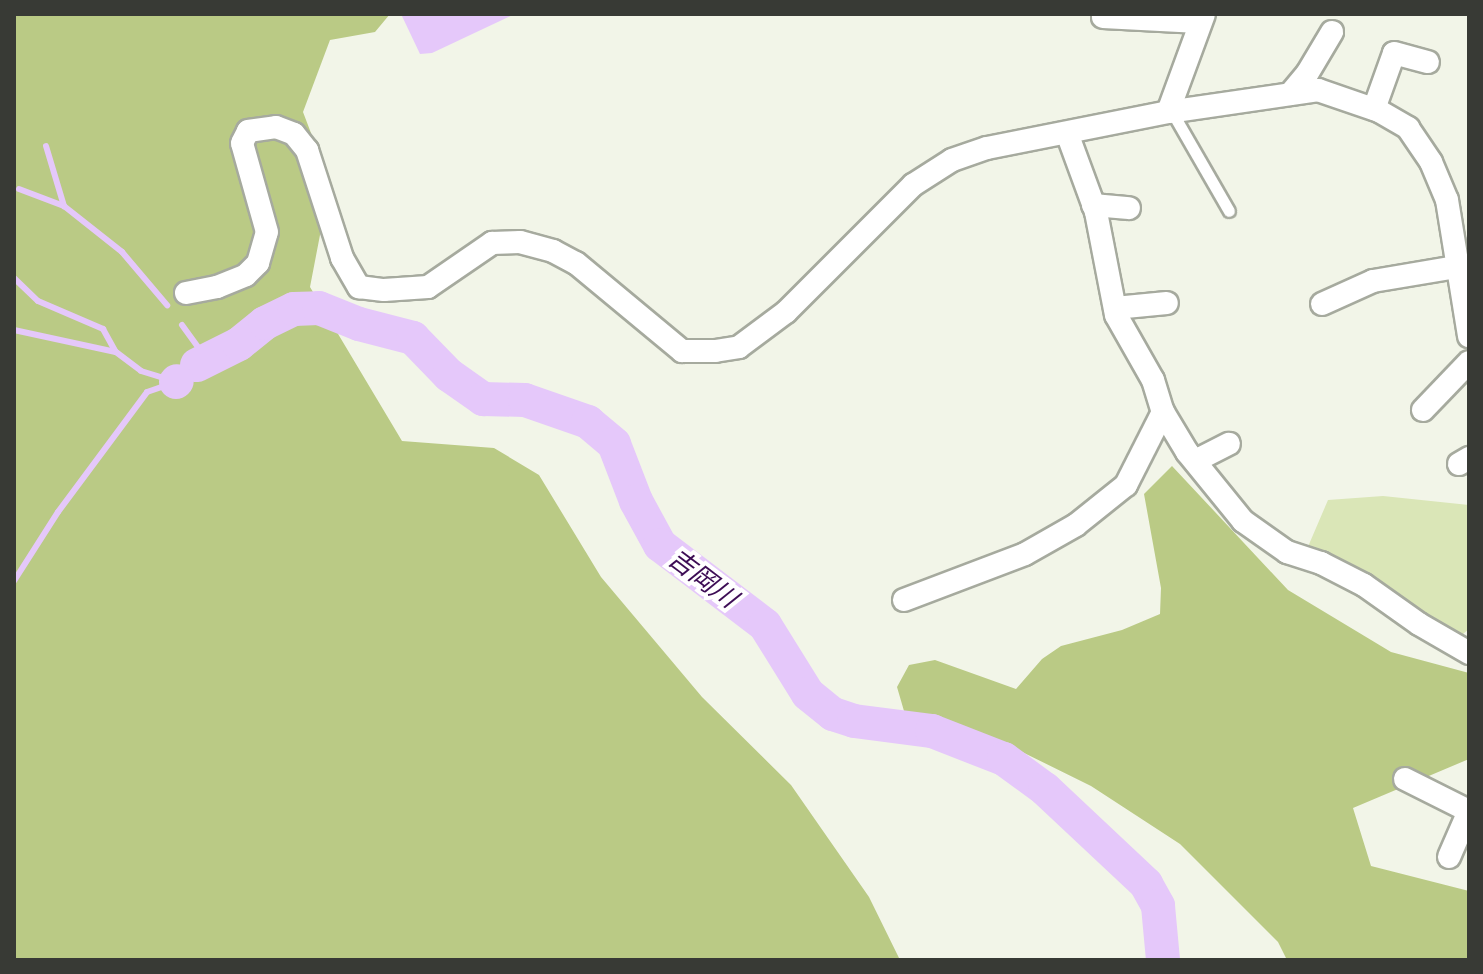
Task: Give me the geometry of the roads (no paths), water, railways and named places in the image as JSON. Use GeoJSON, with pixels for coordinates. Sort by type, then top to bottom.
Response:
{"type":"FeatureCollection","features":[{"type":"Feature","properties":{"kind":"street"},"geometry":{"type":"LineString","coordinates":[[1103,17],[1202,18],[1170,111]]}},
{"type":"Feature","properties":{"kind":"street"},"geometry":{"type":"LineString","coordinates":[[1290,94],[1307,74],[1332,32]]}},
{"type":"Feature","properties":{"kind":"street"},"geometry":{"type":"LineString","coordinates":[[1374,109],[1394,53],[1428,62]]}},
{"type":"Feature","properties":{"kind":"street"},"geometry":{"type":"LineString","coordinates":[[186,293],[217,287],[246,275],[258,263],[267,232],[242,143],[248,131],[276,127],[294,134],[307,150],[342,258],[359,287],[384,290],[428,287],[492,243],[520,242],[553,251],[576,263],[682,351],[739,347],[786,312],[913,185],[952,160],[987,148],[1170,111],[1318,90],[1374,109],[1408,128],[1431,162],[1447,200],[1459,215],[1457,267],[1469,336]]}},
{"type":"Feature","properties":{"kind":"street"},"geometry":{"type":"LineString","coordinates":[[1067,133],[1093,205],[1115,308],[1153,380],[1163,412],[1195,461],[1243,521],[1287,552],[1321,563],[1364,585],[1419,624],[1469,653]]}},
{"type":"Feature","properties":{"kind":"street"},"geometry":{"type":"LineString","coordinates":[[1093,205],[1129,208]]}},
{"type":"Feature","properties":{"kind":"street"},"geometry":{"type":"LineString","coordinates":[[1322,304],[1373,281],[1457,267]]}},
{"type":"Feature","properties":{"kind":"street"},"geometry":{"type":"LineString","coordinates":[[1115,308],[1167,303]]}},
{"type":"Feature","properties":{"kind":"street"},"geometry":{"type":"LineString","coordinates":[[1423,410],[1469,362]]}},
{"type":"Feature","properties":{"kind":"street"},"geometry":{"type":"LineString","coordinates":[[904,600],[1025,554],[1076,525],[1126,485],[1163,412]]}},
{"type":"Feature","properties":{"kind":"street"},"geometry":{"type":"LineString","coordinates":[[1195,461],[1229,444]]}},
{"type":"Feature","properties":{"kind":"street"},"geometry":{"type":"LineString","coordinates":[[1405,779],[1469,811],[1449,857]]}},
{"type":"Feature","properties":{"kind":"lane"},"geometry":{"type":"LineString","coordinates":[[1170,111],[1229,211]]}},
{"type":"Feature","properties":{"kind":"waterway"},"geometry":{"type":"LineString","coordinates":[[46,146],[64,206]]}},
{"type":"Feature","properties":{"kind":"waterway"},"geometry":{"type":"LineString","coordinates":[[19,189],[64,206],[122,252],[167,305]]}},
{"type":"Feature","properties":{"kind":"waterway"},"geometry":{"type":"LineString","coordinates":[[14,278],[38,301],[103,329],[116,352]]}},
{"type":"Feature","properties":{"kind":"waterway","name":"吉岡川"},"geometry":{"type":"LineString","coordinates":[[197,365],[239,344],[265,323],[294,309],[319,308],[359,324],[413,338],[449,375],[483,399],[525,400],[588,422],[614,444],[636,501],[660,545],[765,625],[808,694],[833,714],[854,721],[932,731],[1004,759],[1045,789],[1146,884],[1158,906],[1163,960]]}},
{"type":"Feature","properties":{"kind":"waterway"},"geometry":{"type":"LineString","coordinates":[[182,325],[206,358]]}},
{"type":"Feature","properties":{"kind":"waterway"},"geometry":{"type":"LineString","coordinates":[[14,330],[116,352],[141,371],[176,382]]}},
{"type":"Feature","properties":{"kind":"waterway","name":"吉岡川"},"geometry":{"type":"LineString","coordinates":[[14,581],[58,512],[147,392],[176,382]]}}]}
